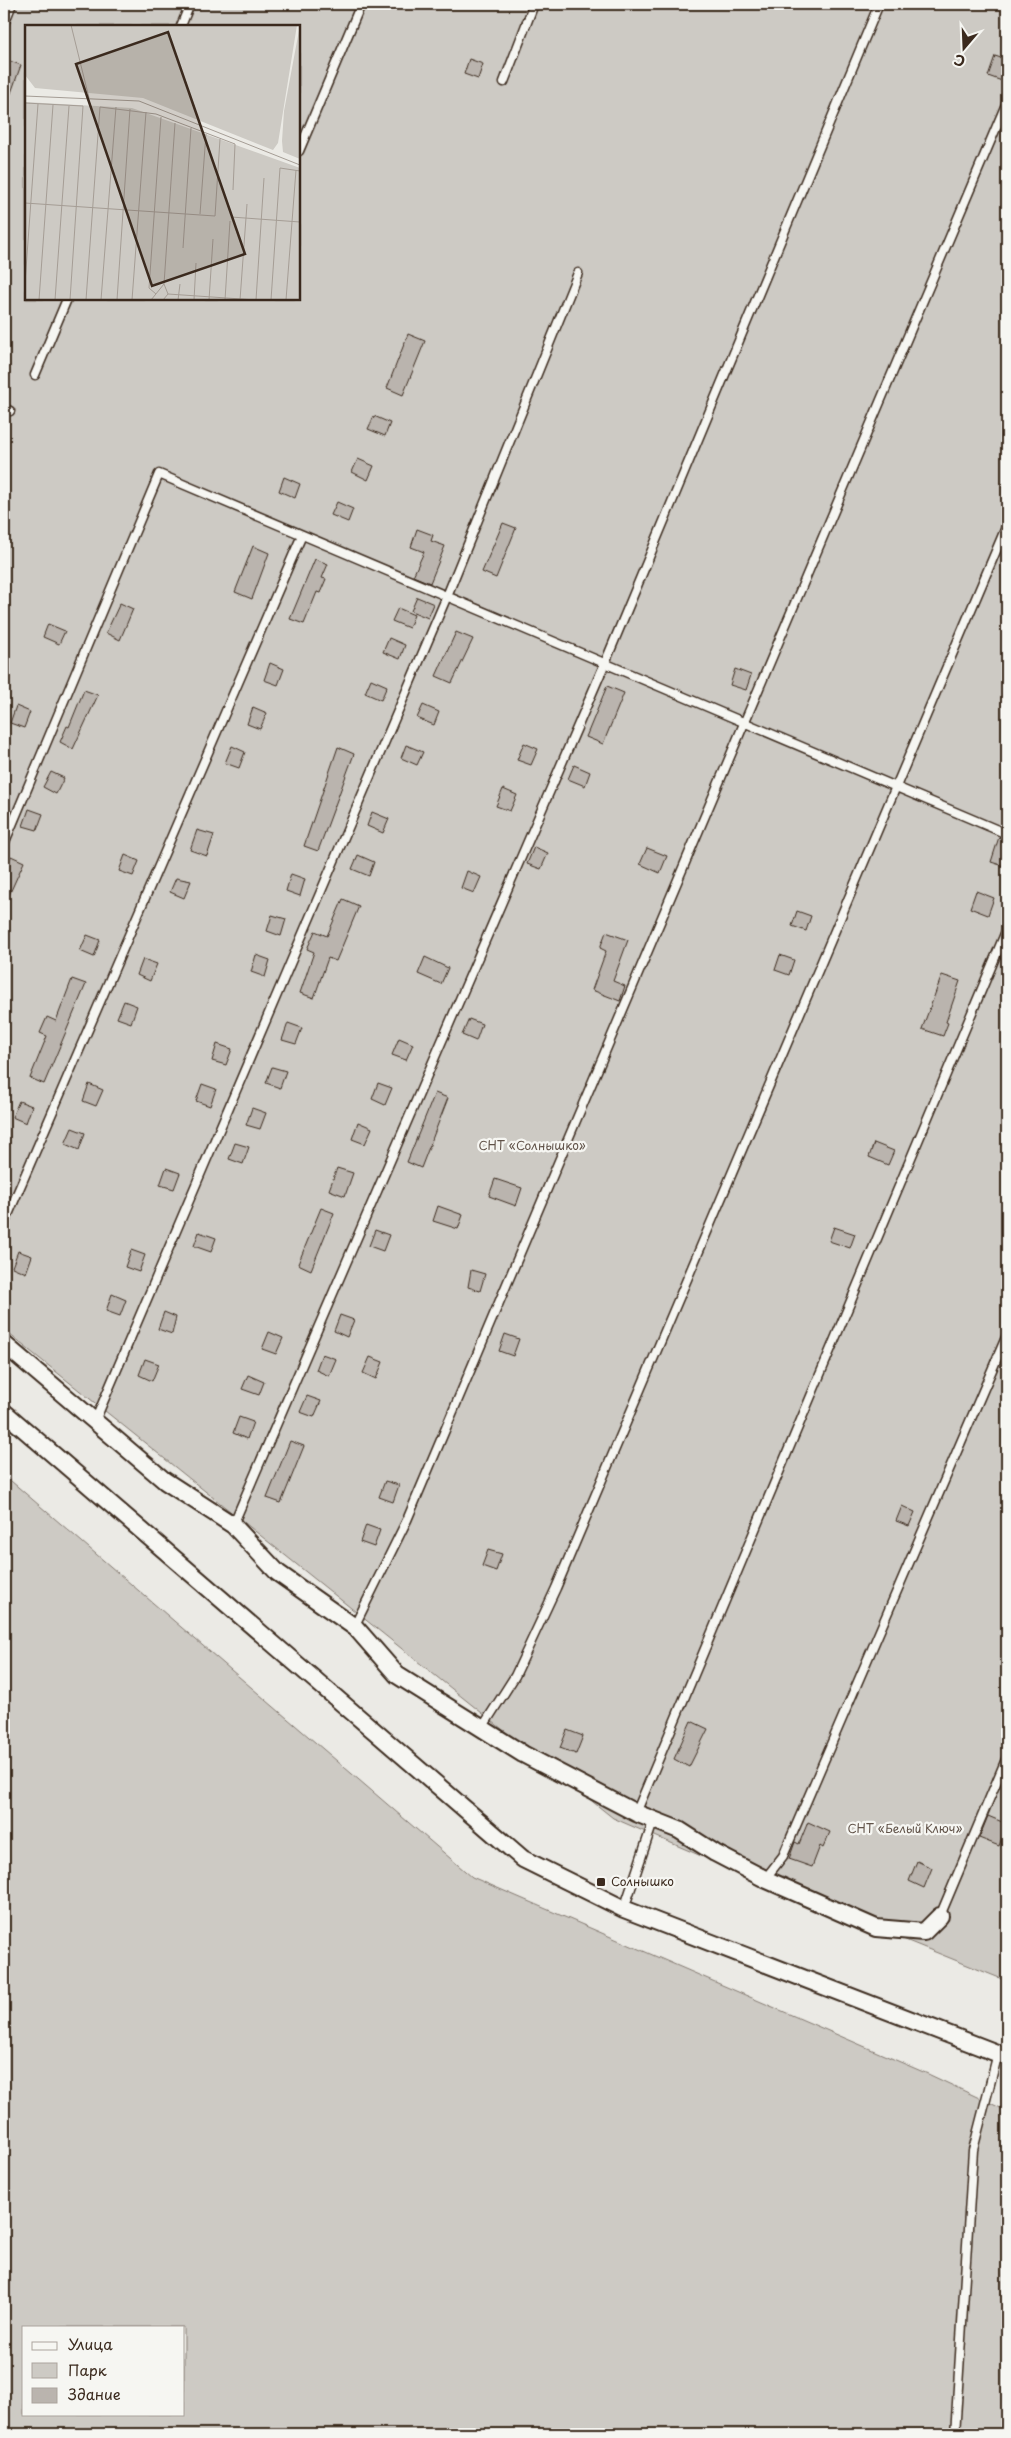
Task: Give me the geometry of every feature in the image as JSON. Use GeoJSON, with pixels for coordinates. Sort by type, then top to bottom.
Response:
{"type":"FeatureCollection","features":[{"type":"Feature","properties":{"kind":"street"},"geometry":{"type":"LineString","coordinates":[[4,1344],[94,1423],[165,1481],[234,1525],[278,1573],[354,1627],[397,1675],[523,1754],[636,1813],[679,1830],[715,1853],[765,1880],[876,1928],[924,1932],[940,1916]]}},
{"type":"Feature","properties":{"kind":"street"},"geometry":{"type":"LineString","coordinates":[[4,1412],[523,1859],[624,1908],[1003,2055]]}},
{"type":"Feature","properties":{"kind":"lane"},"geometry":{"type":"LineString","coordinates":[[4,24],[12,4]]}},
{"type":"Feature","properties":{"kind":"lane"},"geometry":{"type":"LineString","coordinates":[[181,25],[190,4]]}},
{"type":"Feature","properties":{"kind":"lane"},"geometry":{"type":"LineString","coordinates":[[300,149],[361,4]]}},
{"type":"Feature","properties":{"kind":"lane"},"geometry":{"type":"LineString","coordinates":[[504,82],[534,4]]}},
{"type":"Feature","properties":{"kind":"lane"},"geometry":{"type":"LineString","coordinates":[[234,1525],[605,663],[879,4]]}},
{"type":"Feature","properties":{"kind":"lane"},"geometry":{"type":"LineString","coordinates":[[354,1627],[407,1520],[1007,102]]}},
{"type":"Feature","properties":{"kind":"lane"},"geometry":{"type":"LineString","coordinates":[[94,1423],[447,596],[578,273]]}},
{"type":"Feature","properties":{"kind":"lane"},"geometry":{"type":"LineString","coordinates":[[35,375],[67,300]]}},
{"type":"Feature","properties":{"kind":"lane"},"geometry":{"type":"LineString","coordinates":[[4,844],[159,474],[1007,834]]}},
{"type":"Feature","properties":{"kind":"lane"},"geometry":{"type":"LineString","coordinates":[[482,1728],[515,1676],[556,1588],[1007,525]]}},
{"type":"Feature","properties":{"kind":"lane"},"geometry":{"type":"LineString","coordinates":[[4,1224],[302,534]]}},
{"type":"Feature","properties":{"kind":"lane"},"geometry":{"type":"LineString","coordinates":[[636,1813],[1007,929]]}},
{"type":"Feature","properties":{"kind":"lane"},"geometry":{"type":"LineString","coordinates":[[765,1880],[783,1856],[1007,1335]]}},
{"type":"Feature","properties":{"kind":"lane"},"geometry":{"type":"LineString","coordinates":[[940,1916],[1007,1757]]}},
{"type":"Feature","properties":{"kind":"lane"},"geometry":{"type":"LineString","coordinates":[[624,1908],[654,1819]]}},
{"type":"Feature","properties":{"kind":"lane"},"geometry":{"type":"LineString","coordinates":[[955,2434],[973,2150],[1003,2055]]}},
{"type":"Feature","properties":{"kind":"green space","name":"СНТ «Солнышко»"},"geometry":{"type":"Polygon","coordinates":[[[4,4],[1007,4],[1007,1981],[764,1883],[613,1818],[4,1330],[4,4]]]}},
{"type":"Feature","properties":{"kind":"green space"},"geometry":{"type":"Polygon","coordinates":[[[4,1475],[472,1877],[928,2074],[1007,2111],[1007,2434],[4,2434],[4,1475]]]}},
{"type":"Feature","properties":{"kind":"building"},"geometry":{"type":"Polygon","coordinates":[[[995,56],[1007,60],[1002,81],[988,76],[995,56]]]}},
{"type":"Feature","properties":{"kind":"building"},"geometry":{"type":"Polygon","coordinates":[[[4,59],[21,65],[6,107],[4,106],[4,59]]]}},
{"type":"Feature","properties":{"kind":"building"},"geometry":{"type":"Polygon","coordinates":[[[469,59],[483,64],[478,79],[464,74],[469,59]]]}},
{"type":"Feature","properties":{"kind":"building"},"geometry":{"type":"Polygon","coordinates":[[[408,334],[425,341],[403,395],[387,388],[408,334]]]}},
{"type":"Feature","properties":{"kind":"building"},"geometry":{"type":"Polygon","coordinates":[[[374,416],[390,423],[385,436],[368,429],[374,416]]]}},
{"type":"Feature","properties":{"kind":"building"},"geometry":{"type":"Polygon","coordinates":[[[358,459],[374,466],[368,480],[352,472],[358,459]]]}},
{"type":"Feature","properties":{"kind":"building"},"geometry":{"type":"Polygon","coordinates":[[[284,477],[300,484],[295,498],[279,491],[284,477]]]}},
{"type":"Feature","properties":{"kind":"building"},"geometry":{"type":"Polygon","coordinates":[[[337,502],[353,509],[348,522],[331,515],[337,502]]]}},
{"type":"Feature","properties":{"kind":"building"},"geometry":{"type":"Polygon","coordinates":[[[503,523],[516,528],[496,578],[482,572],[503,523]]]}},
{"type":"Feature","properties":{"kind":"building"},"geometry":{"type":"Polygon","coordinates":[[[417,529],[433,535],[431,541],[445,546],[430,583],[413,576],[424,552],[411,547],[417,529]]]}},
{"type":"Feature","properties":{"kind":"building"},"geometry":{"type":"Polygon","coordinates":[[[253,546],[269,553],[252,599],[235,592],[253,546]]]}},
{"type":"Feature","properties":{"kind":"building"},"geometry":{"type":"Polygon","coordinates":[[[315,559],[328,564],[322,578],[326,579],[320,593],[317,592],[304,624],[290,619],[315,559]]]}},
{"type":"Feature","properties":{"kind":"building"},"geometry":{"type":"Polygon","coordinates":[[[417,597],[434,604],[428,618],[411,611],[417,597]]]}},
{"type":"Feature","properties":{"kind":"building"},"geometry":{"type":"Polygon","coordinates":[[[120,603],[133,609],[120,640],[106,633],[120,603]]]}},
{"type":"Feature","properties":{"kind":"building"},"geometry":{"type":"Polygon","coordinates":[[[398,608],[414,615],[409,628],[392,621],[398,608]]]}},
{"type":"Feature","properties":{"kind":"building"},"geometry":{"type":"Polygon","coordinates":[[[48,624],[65,631],[59,644],[43,637],[48,624]]]}},
{"type":"Feature","properties":{"kind":"building"},"geometry":{"type":"Polygon","coordinates":[[[456,632],[473,639],[452,683],[436,676],[456,632]]]}},
{"type":"Feature","properties":{"kind":"building"},"geometry":{"type":"Polygon","coordinates":[[[389,638],[405,645],[400,659],[383,652],[389,638]]]}},
{"type":"Feature","properties":{"kind":"building"},"geometry":{"type":"Polygon","coordinates":[[[270,663],[284,669],[278,685],[264,680],[270,663]]]}},
{"type":"Feature","properties":{"kind":"building"},"geometry":{"type":"Polygon","coordinates":[[[735,669],[751,675],[746,690],[730,685],[735,669]]]}},
{"type":"Feature","properties":{"kind":"building"},"geometry":{"type":"Polygon","coordinates":[[[371,679],[387,686],[381,700],[365,693],[371,679]]]}},
{"type":"Feature","properties":{"kind":"building"},"geometry":{"type":"Polygon","coordinates":[[[607,686],[624,693],[603,744],[586,737],[607,686]]]}},
{"type":"Feature","properties":{"kind":"building"},"geometry":{"type":"Polygon","coordinates":[[[84,690],[98,695],[73,749],[60,742],[67,726],[69,727],[84,690]]]}},
{"type":"Feature","properties":{"kind":"building"},"geometry":{"type":"Polygon","coordinates":[[[423,705],[439,712],[434,725],[417,718],[423,705]]]}},
{"type":"Feature","properties":{"kind":"building"},"geometry":{"type":"Polygon","coordinates":[[[16,706],[30,712],[24,728],[10,723],[16,706]]]}},
{"type":"Feature","properties":{"kind":"building"},"geometry":{"type":"Polygon","coordinates":[[[253,707],[267,713],[260,729],[247,724],[253,707]]]}},
{"type":"Feature","properties":{"kind":"building"},"geometry":{"type":"Polygon","coordinates":[[[524,743],[538,749],[531,765],[517,760],[524,743]]]}},
{"type":"Feature","properties":{"kind":"building"},"geometry":{"type":"Polygon","coordinates":[[[406,745],[423,752],[417,765],[401,758],[406,745]]]}},
{"type":"Feature","properties":{"kind":"building"},"geometry":{"type":"Polygon","coordinates":[[[232,746],[245,752],[239,768],[225,763],[232,746]]]}},
{"type":"Feature","properties":{"kind":"building"},"geometry":{"type":"Polygon","coordinates":[[[338,747],[354,754],[318,851],[304,846],[338,747]]]}},
{"type":"Feature","properties":{"kind":"building"},"geometry":{"type":"Polygon","coordinates":[[[574,765],[590,772],[585,786],[568,779],[574,765]]]}},
{"type":"Feature","properties":{"kind":"building"},"geometry":{"type":"Polygon","coordinates":[[[51,772],[64,778],[56,794],[43,787],[51,772]]]}},
{"type":"Feature","properties":{"kind":"building"},"geometry":{"type":"Polygon","coordinates":[[[503,789],[517,795],[510,811],[496,806],[503,789]]]}},
{"type":"Feature","properties":{"kind":"building"},"geometry":{"type":"Polygon","coordinates":[[[29,809],[43,814],[37,830],[23,826],[29,809]]]}},
{"type":"Feature","properties":{"kind":"building"},"geometry":{"type":"Polygon","coordinates":[[[372,812],[389,819],[383,833],[367,826],[372,812]]]}},
{"type":"Feature","properties":{"kind":"building"},"geometry":{"type":"Polygon","coordinates":[[[197,830],[214,835],[207,856],[190,850],[197,830]]]}},
{"type":"Feature","properties":{"kind":"building"},"geometry":{"type":"Polygon","coordinates":[[[999,837],[1007,840],[1007,867],[991,862],[999,837]]]}},
{"type":"Feature","properties":{"kind":"building"},"geometry":{"type":"Polygon","coordinates":[[[534,847],[548,853],[541,869],[527,864],[534,847]]]}},
{"type":"Feature","properties":{"kind":"building"},"geometry":{"type":"Polygon","coordinates":[[[647,848],[667,856],[660,873],[640,864],[647,848]]]}},
{"type":"Feature","properties":{"kind":"building"},"geometry":{"type":"Polygon","coordinates":[[[125,855],[139,861],[133,876],[119,871],[125,855]]]}},
{"type":"Feature","properties":{"kind":"building"},"geometry":{"type":"Polygon","coordinates":[[[358,855],[374,862],[369,876],[352,869],[358,855]]]}},
{"type":"Feature","properties":{"kind":"building"},"geometry":{"type":"Polygon","coordinates":[[[11,856],[24,862],[4,906],[4,872],[11,856]]]}},
{"type":"Feature","properties":{"kind":"building"},"geometry":{"type":"Polygon","coordinates":[[[467,871],[481,877],[474,893],[461,888],[467,871]]]}},
{"type":"Feature","properties":{"kind":"building"},"geometry":{"type":"Polygon","coordinates":[[[291,874],[305,879],[300,896],[286,891],[291,874]]]}},
{"type":"Feature","properties":{"kind":"building"},"geometry":{"type":"Polygon","coordinates":[[[176,878],[191,881],[184,898],[170,892],[176,878]]]}},
{"type":"Feature","properties":{"kind":"building"},"geometry":{"type":"Polygon","coordinates":[[[976,891],[994,898],[988,915],[970,908],[976,891]]]}},
{"type":"Feature","properties":{"kind":"building"},"geometry":{"type":"Polygon","coordinates":[[[343,899],[359,906],[336,961],[328,958],[314,998],[300,993],[314,952],[307,949],[315,931],[327,936],[343,899]]]}},
{"type":"Feature","properties":{"kind":"building"},"geometry":{"type":"Polygon","coordinates":[[[797,911],[811,916],[806,931],[792,926],[797,911]]]}},
{"type":"Feature","properties":{"kind":"building"},"geometry":{"type":"Polygon","coordinates":[[[272,915],[286,919],[281,936],[267,931],[272,915]]]}},
{"type":"Feature","properties":{"kind":"building"},"geometry":{"type":"Polygon","coordinates":[[[606,932],[628,940],[613,981],[625,986],[620,1001],[592,990],[606,951],[600,948],[606,932]]]}},
{"type":"Feature","properties":{"kind":"building"},"geometry":{"type":"Polygon","coordinates":[[[87,935],[100,940],[94,957],[80,951],[87,935]]]}},
{"type":"Feature","properties":{"kind":"building"},"geometry":{"type":"Polygon","coordinates":[[[256,955],[270,960],[265,977],[251,972],[256,955]]]}},
{"type":"Feature","properties":{"kind":"building"},"geometry":{"type":"Polygon","coordinates":[[[780,955],[794,960],[789,975],[775,970],[780,955]]]}},
{"type":"Feature","properties":{"kind":"building"},"geometry":{"type":"Polygon","coordinates":[[[425,957],[448,968],[441,984],[418,974],[425,957]]]}},
{"type":"Feature","properties":{"kind":"building"},"geometry":{"type":"Polygon","coordinates":[[[143,959],[157,964],[150,981],[137,975],[143,959]]]}},
{"type":"Feature","properties":{"kind":"building"},"geometry":{"type":"Polygon","coordinates":[[[942,975],[960,981],[943,1036],[922,1029],[942,975]]]}},
{"type":"Feature","properties":{"kind":"building"},"geometry":{"type":"Polygon","coordinates":[[[72,979],[86,984],[44,1084],[30,1078],[47,1036],[40,1033],[47,1017],[56,1021],[72,979]]]}},
{"type":"Feature","properties":{"kind":"building"},"geometry":{"type":"Polygon","coordinates":[[[124,1001],[137,1006],[131,1023],[117,1018],[124,1001]]]}},
{"type":"Feature","properties":{"kind":"building"},"geometry":{"type":"Polygon","coordinates":[[[469,1019],[482,1024],[476,1041],[462,1035],[469,1019]]]}},
{"type":"Feature","properties":{"kind":"building"},"geometry":{"type":"Polygon","coordinates":[[[288,1023],[302,1028],[296,1044],[282,1040],[288,1023]]]}},
{"type":"Feature","properties":{"kind":"building"},"geometry":{"type":"Polygon","coordinates":[[[399,1038],[413,1044],[406,1060],[392,1055],[399,1038]]]}},
{"type":"Feature","properties":{"kind":"building"},"geometry":{"type":"Polygon","coordinates":[[[217,1044],[232,1049],[226,1065],[212,1061],[217,1044]]]}},
{"type":"Feature","properties":{"kind":"building"},"geometry":{"type":"Polygon","coordinates":[[[272,1067],[286,1071],[280,1088],[266,1083],[272,1067]]]}},
{"type":"Feature","properties":{"kind":"building"},"geometry":{"type":"Polygon","coordinates":[[[378,1083],[392,1088],[385,1105],[372,1099],[378,1083]]]}},
{"type":"Feature","properties":{"kind":"building"},"geometry":{"type":"Polygon","coordinates":[[[89,1084],[103,1090],[96,1106],[83,1101],[89,1084]]]}},
{"type":"Feature","properties":{"kind":"building"},"geometry":{"type":"Polygon","coordinates":[[[202,1084],[216,1089],[210,1106],[196,1101],[202,1084]]]}},
{"type":"Feature","properties":{"kind":"building"},"geometry":{"type":"Polygon","coordinates":[[[435,1093],[448,1098],[421,1168],[407,1162],[435,1093]]]}},
{"type":"Feature","properties":{"kind":"building"},"geometry":{"type":"Polygon","coordinates":[[[19,1101],[32,1106],[26,1123],[12,1117],[19,1101]]]}},
{"type":"Feature","properties":{"kind":"building"},"geometry":{"type":"Polygon","coordinates":[[[252,1108],[266,1113],[260,1129],[246,1125],[252,1108]]]}},
{"type":"Feature","properties":{"kind":"building"},"geometry":{"type":"Polygon","coordinates":[[[358,1122],[372,1128],[365,1144],[352,1139],[358,1122]]]}},
{"type":"Feature","properties":{"kind":"building"},"geometry":{"type":"Polygon","coordinates":[[[72,1128],[85,1133],[79,1150],[65,1144],[72,1128]]]}},
{"type":"Feature","properties":{"kind":"building"},"geometry":{"type":"Polygon","coordinates":[[[235,1143],[249,1147],[243,1164],[229,1159],[235,1143]]]}},
{"type":"Feature","properties":{"kind":"building"},"geometry":{"type":"Polygon","coordinates":[[[874,1143],[894,1151],[888,1165],[869,1157],[874,1143]]]}},
{"type":"Feature","properties":{"kind":"building"},"geometry":{"type":"Polygon","coordinates":[[[166,1168],[180,1173],[174,1189],[160,1185],[166,1168]]]}},
{"type":"Feature","properties":{"kind":"building"},"geometry":{"type":"Polygon","coordinates":[[[337,1168],[353,1173],[345,1196],[329,1190],[337,1168]]]}},
{"type":"Feature","properties":{"kind":"building"},"geometry":{"type":"Polygon","coordinates":[[[495,1179],[522,1188],[516,1206],[489,1196],[495,1179]]]}},
{"type":"Feature","properties":{"kind":"building"},"geometry":{"type":"Polygon","coordinates":[[[438,1206],[463,1215],[458,1229],[433,1221],[438,1206]]]}},
{"type":"Feature","properties":{"kind":"building"},"geometry":{"type":"Polygon","coordinates":[[[321,1208],[334,1213],[311,1270],[298,1264],[321,1208]]]}},
{"type":"Feature","properties":{"kind":"building"},"geometry":{"type":"Polygon","coordinates":[[[834,1227],[855,1234],[850,1248],[829,1241],[834,1227]]]}},
{"type":"Feature","properties":{"kind":"building"},"geometry":{"type":"Polygon","coordinates":[[[375,1230],[389,1235],[383,1251],[369,1246],[375,1230]]]}},
{"type":"Feature","properties":{"kind":"building"},"geometry":{"type":"Polygon","coordinates":[[[199,1232],[216,1238],[211,1252],[194,1246],[199,1232]]]}},
{"type":"Feature","properties":{"kind":"building"},"geometry":{"type":"Polygon","coordinates":[[[131,1250],[145,1255],[139,1272],[125,1267],[131,1250]]]}},
{"type":"Feature","properties":{"kind":"building"},"geometry":{"type":"Polygon","coordinates":[[[18,1251],[32,1256],[26,1273],[12,1267],[18,1251]]]}},
{"type":"Feature","properties":{"kind":"building"},"geometry":{"type":"Polygon","coordinates":[[[471,1270],[485,1274],[480,1291],[468,1287],[471,1270]]]}},
{"type":"Feature","properties":{"kind":"building"},"geometry":{"type":"Polygon","coordinates":[[[112,1294],[126,1300],[120,1316],[106,1311],[112,1294]]]}},
{"type":"Feature","properties":{"kind":"building"},"geometry":{"type":"Polygon","coordinates":[[[164,1312],[176,1317],[172,1334],[158,1329],[164,1312]]]}},
{"type":"Feature","properties":{"kind":"building"},"geometry":{"type":"Polygon","coordinates":[[[340,1315],[354,1320],[347,1337],[334,1331],[340,1315]]]}},
{"type":"Feature","properties":{"kind":"building"},"geometry":{"type":"Polygon","coordinates":[[[269,1332],[283,1338],[276,1354],[262,1349],[269,1332]]]}},
{"type":"Feature","properties":{"kind":"building"},"geometry":{"type":"Polygon","coordinates":[[[505,1334],[519,1339],[513,1356],[499,1351],[505,1334]]]}},
{"type":"Feature","properties":{"kind":"building"},"geometry":{"type":"Polygon","coordinates":[[[322,1354],[336,1359],[329,1376],[316,1370],[322,1354]]]}},
{"type":"Feature","properties":{"kind":"building"},"geometry":{"type":"Polygon","coordinates":[[[370,1357],[383,1362],[376,1379],[363,1373],[370,1357]]]}},
{"type":"Feature","properties":{"kind":"building"},"geometry":{"type":"Polygon","coordinates":[[[145,1359],[159,1364],[152,1381],[139,1375],[145,1359]]]}},
{"type":"Feature","properties":{"kind":"building"},"geometry":{"type":"Polygon","coordinates":[[[248,1375],[264,1382],[259,1395],[242,1389],[248,1375]]]}},
{"type":"Feature","properties":{"kind":"building"},"geometry":{"type":"Polygon","coordinates":[[[307,1396],[321,1401],[314,1417],[300,1412],[307,1396]]]}},
{"type":"Feature","properties":{"kind":"building"},"geometry":{"type":"Polygon","coordinates":[[[239,1417],[253,1422],[247,1439],[233,1433],[239,1417]]]}},
{"type":"Feature","properties":{"kind":"building"},"geometry":{"type":"Polygon","coordinates":[[[290,1441],[304,1446],[281,1503],[267,1498],[290,1441]]]}},
{"type":"Feature","properties":{"kind":"building"},"geometry":{"type":"Polygon","coordinates":[[[385,1481],[399,1485],[393,1502],[379,1497],[385,1481]]]}},
{"type":"Feature","properties":{"kind":"building"},"geometry":{"type":"Polygon","coordinates":[[[902,1506],[915,1512],[909,1526],[896,1521],[902,1506]]]}},
{"type":"Feature","properties":{"kind":"building"},"geometry":{"type":"Polygon","coordinates":[[[366,1525],[380,1530],[374,1547],[360,1542],[366,1525]]]}},
{"type":"Feature","properties":{"kind":"building"},"geometry":{"type":"Polygon","coordinates":[[[488,1550],[502,1554],[496,1571],[482,1566],[488,1550]]]}},
{"type":"Feature","properties":{"kind":"building"},"geometry":{"type":"Polygon","coordinates":[[[691,1721],[708,1729],[689,1767],[674,1759],[691,1721]]]}},
{"type":"Feature","properties":{"kind":"building"},"geometry":{"type":"Polygon","coordinates":[[[567,1730],[583,1736],[576,1754],[560,1748],[567,1730]]]}},
{"type":"Feature","properties":{"kind":"building"},"geometry":{"type":"Polygon","coordinates":[[[988,1816],[1007,1824],[999,1846],[979,1838],[988,1816]]]}},
{"type":"Feature","properties":{"kind":"building"},"geometry":{"type":"Polygon","coordinates":[[[808,1822],[830,1832],[823,1848],[820,1846],[812,1867],[789,1859],[795,1842],[799,1844],[808,1822]]]}},
{"type":"Feature","properties":{"kind":"building"},"geometry":{"type":"Polygon","coordinates":[[[917,1861],[932,1868],[924,1888],[909,1881],[917,1861]]]}},
{"type":"Feature","properties":{"kind":"place","name":"Солнышко"},"geometry":{"type":"Point","coordinates":[601,1882]}},
{"type":"Feature","properties":{"kind":"park label","name":"СНТ «Белый Ключ»"},"geometry":{"type":"Point","coordinates":[905,1829]}}]}
